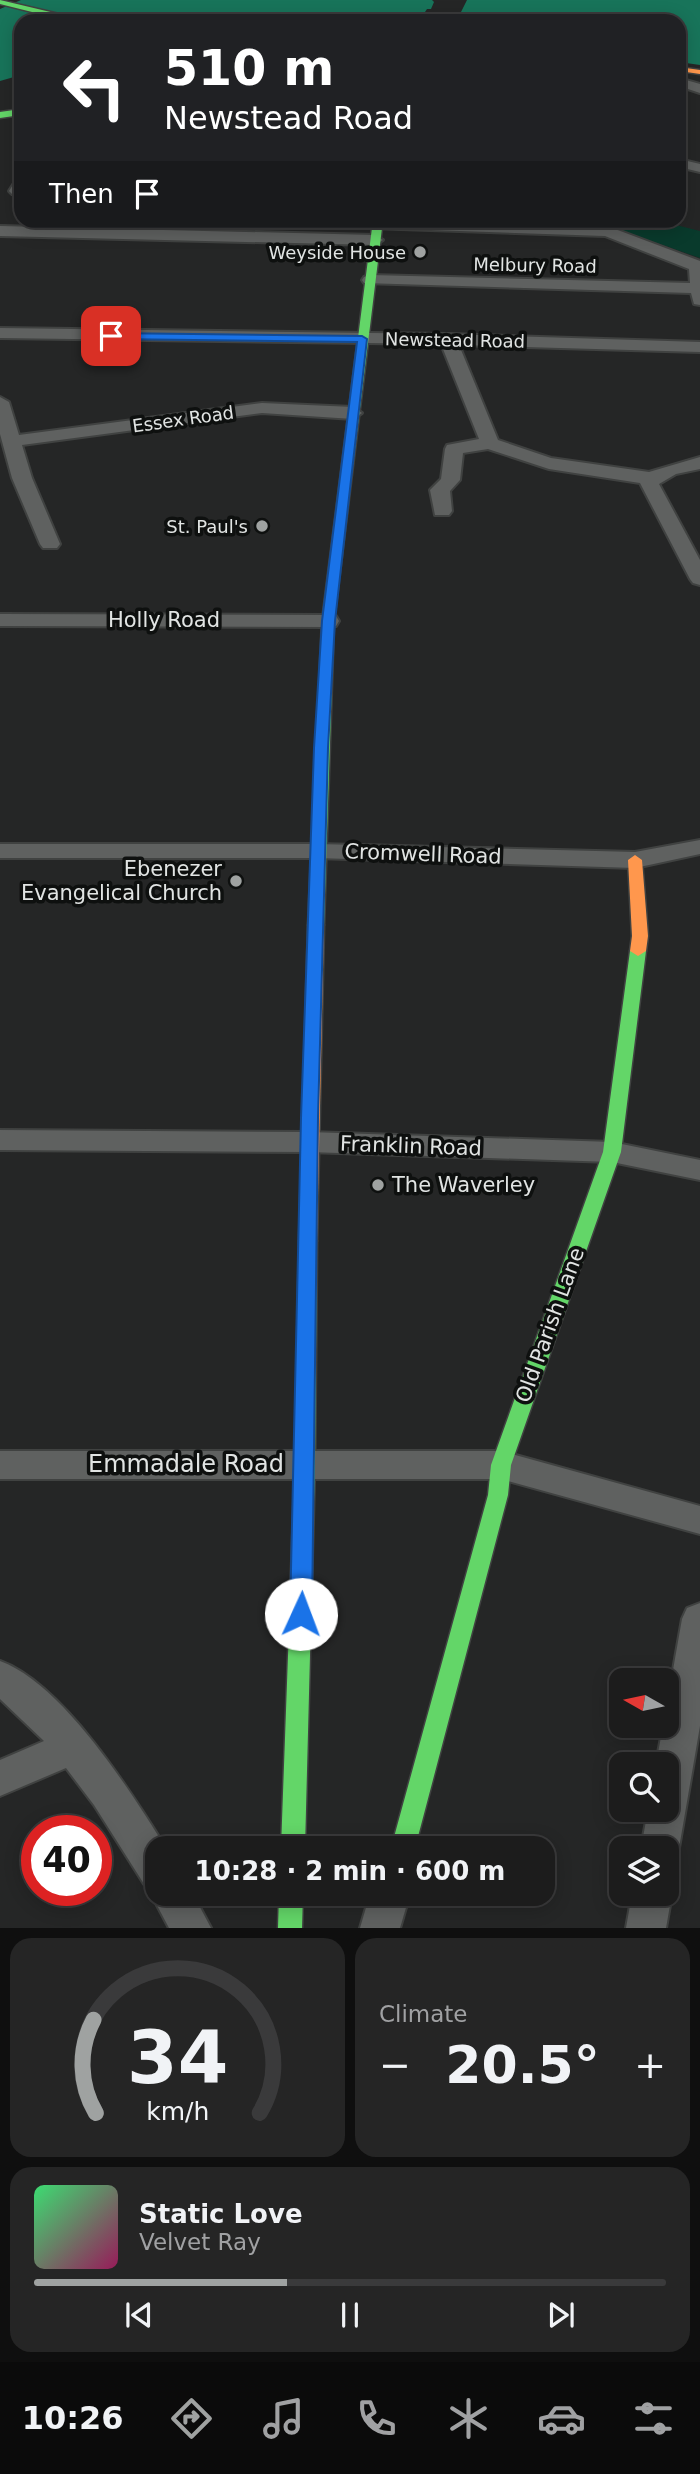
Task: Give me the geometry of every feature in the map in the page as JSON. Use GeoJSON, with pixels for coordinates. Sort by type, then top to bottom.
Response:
{"type":"FeatureCollection","features":[{"type":"Feature","properties":{"kind":"main road"},"geometry":{"type":"LineString","coordinates":[[0,2],[49,14]]}},
{"type":"Feature","properties":{"kind":"main road"},"geometry":{"type":"LineString","coordinates":[[293,1836],[305,1463],[309,1142],[317,851],[328,621],[377,228]]}},
{"type":"Feature","properties":{"kind":"main road","name":"Old Parish Lane"},"geometry":{"type":"LineString","coordinates":[[406,1836],[498,1495],[500,1465],[612,1152],[640,936],[635,860]]}},
{"type":"Feature","properties":{"kind":"main road"},"geometry":{"type":"LineString","coordinates":[[290,1928],[291,1906]]}},
{"type":"Feature","properties":{"kind":"street"},"geometry":{"type":"LineString","coordinates":[[377,228],[607,231],[697,266],[699,294]]}},
{"type":"Feature","properties":{"kind":"street","name":"Melbury Road"},"geometry":{"type":"LineString","coordinates":[[370,280],[699,294]]}},
{"type":"Feature","properties":{"kind":"street"},"geometry":{"type":"LineString","coordinates":[[0,351],[3,333]]}},
{"type":"Feature","properties":{"kind":"street","name":"Newstead Road"},"geometry":{"type":"LineString","coordinates":[[3,333],[448,339],[700,347]]}},
{"type":"Feature","properties":{"kind":"street"},"geometry":{"type":"LineString","coordinates":[[448,339],[491,443]]}},
{"type":"Feature","properties":{"kind":"street"},"geometry":{"type":"LineString","coordinates":[[0,402],[22,478],[50,544]]}},
{"type":"Feature","properties":{"kind":"street","name":"Essex Road"},"geometry":{"type":"LineString","coordinates":[[13,441],[262,408],[353,413]]}},
{"type":"Feature","properties":{"kind":"street"},"geometry":{"type":"LineString","coordinates":[[442,511],[440,490],[450,480],[454,449],[491,443],[517,456],[552,465],[651,478],[700,463]]}},
{"type":"Feature","properties":{"kind":"street"},"geometry":{"type":"LineString","coordinates":[[651,478],[649,484],[700,579]]}},
{"type":"Feature","properties":{"kind":"street","name":"Holly Road"},"geometry":{"type":"LineString","coordinates":[[0,620],[328,621]]}},
{"type":"Feature","properties":{"kind":"street"},"geometry":{"type":"LineString","coordinates":[[635,860],[700,847]]}},
{"type":"Feature","properties":{"kind":"street","name":"Cromwell Road"},"geometry":{"type":"LineString","coordinates":[[0,851],[317,851],[635,860]]}},
{"type":"Feature","properties":{"kind":"street","name":"Franklin Road"},"geometry":{"type":"LineString","coordinates":[[0,1140],[309,1142],[612,1152],[700,1170]]}},
{"type":"Feature","properties":{"kind":"street","name":"Emmadale Road"},"geometry":{"type":"LineString","coordinates":[[0,1465],[500,1465],[700,1520]]}},
{"type":"Feature","properties":{"kind":"street"},"geometry":{"type":"LineString","coordinates":[[677,1752],[700,1619]]}},
{"type":"Feature","properties":{"kind":"street"},"geometry":{"type":"LineString","coordinates":[[0,1677],[15,1688],[73,1747],[145,1850]]}},
{"type":"Feature","properties":{"kind":"street"},"geometry":{"type":"LineString","coordinates":[[0,1778],[73,1747]]}},
{"type":"Feature","properties":{"kind":"street"},"geometry":{"type":"LineString","coordinates":[[178,1906],[191,1928]]}},
{"type":"Feature","properties":{"kind":"street"},"geometry":{"type":"LineString","coordinates":[[380,1928],[386,1906]]}},
{"type":"Feature","properties":{"kind":"street"},"geometry":{"type":"LineString","coordinates":[[646,1928],[650,1906]]}},
{"type":"Feature","properties":{"kind":"shaded area"},"geometry":{"type":"Polygon","coordinates":[[[21,0],[700,0],[700,65],[686,63],[686,14],[14,14],[14,77],[0,81],[0,9],[21,0]]]}},
{"type":"Feature","properties":{"kind":"shaded area"},"geometry":{"type":"Polygon","coordinates":[[[614,228],[686,228],[700,231],[700,258],[614,228]]]}},
{"type":"Feature","properties":{"kind":"pier"},"geometry":{"type":"Polygon","coordinates":[[[432,0],[467,0],[460,14],[427,14],[425,12],[431,9],[434,2],[432,0]]]}},
{"type":"Feature","properties":{"kind":"traffic: fast"},"geometry":{"type":"LineString","coordinates":[[0,2],[49,14]]}},
{"type":"Feature","properties":{"kind":"traffic: fast"},"geometry":{"type":"LineString","coordinates":[[0,115],[14,113]]}},
{"type":"Feature","properties":{"kind":"traffic: fast"},"geometry":{"type":"LineString","coordinates":[[316,925],[328,621],[377,228]]}},
{"type":"Feature","properties":{"kind":"traffic: fast"},"geometry":{"type":"LineString","coordinates":[[406,1836],[498,1495],[501,1465],[612,1152],[638,951]]}},
{"type":"Feature","properties":{"kind":"traffic: fast"},"geometry":{"type":"LineString","coordinates":[[293,1836],[305,1463],[308,1241]]}},
{"type":"Feature","properties":{"kind":"traffic: fast"},"geometry":{"type":"LineString","coordinates":[[290,1928],[291,1906]]}},
{"type":"Feature","properties":{"kind":"traffic: slow"},"geometry":{"type":"LineString","coordinates":[[686,70],[700,72]]}},
{"type":"Feature","properties":{"kind":"traffic: slow"},"geometry":{"type":"LineString","coordinates":[[635,860],[640,936],[638,951]]}},
{"type":"Feature","properties":{"kind":"traffic: slow"},"geometry":{"type":"LineString","coordinates":[[308,1241],[316,925]]}},
{"type":"Feature","properties":{"kind":"place","name":"Weyside House"},"geometry":{"type":"Point","coordinates":[420,252]}},
{"type":"Feature","properties":{"kind":"place","name":"St. Paul's"},"geometry":{"type":"Point","coordinates":[262,526]}},
{"type":"Feature","properties":{"kind":"place","name":"Ebenezer Evangelical Church"},"geometry":{"type":"Point","coordinates":[236,881]}},
{"type":"Feature","properties":{"kind":"place","name":"The Waverley"},"geometry":{"type":"Point","coordinates":[378,1185]}},
{"type":"Feature","properties":{"kind":"route"},"geometry":{"type":"LineString","coordinates":[[111,336],[362,339],[328,621],[321,748],[313,973],[301,1614]]}}]}
